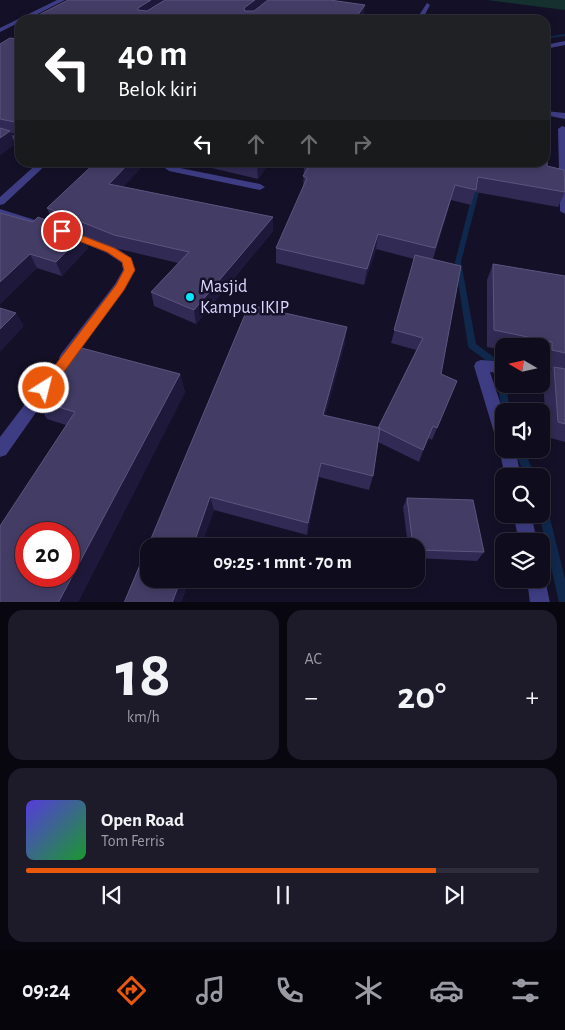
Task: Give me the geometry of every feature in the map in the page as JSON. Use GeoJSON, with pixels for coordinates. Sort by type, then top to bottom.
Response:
{"type":"FeatureCollection","features":[{"type":"Feature","properties":{"kind":"street"},"geometry":{"type":"LineString","coordinates":[[30,15],[62,0]]}},
{"type":"Feature","properties":{"kind":"street"},"geometry":{"type":"LineString","coordinates":[[422,15],[427,5]]}},
{"type":"Feature","properties":{"kind":"street"},"geometry":{"type":"LineString","coordinates":[[0,30],[15,22]]}},
{"type":"Feature","properties":{"kind":"street"},"geometry":{"type":"LineString","coordinates":[[550,46],[565,42]]}},
{"type":"Feature","properties":{"kind":"street"},"geometry":{"type":"LineString","coordinates":[[550,114],[565,116]]}},
{"type":"Feature","properties":{"kind":"street"},"geometry":{"type":"LineString","coordinates":[[562,129],[565,211]]}},
{"type":"Feature","properties":{"kind":"street"},"geometry":{"type":"LineString","coordinates":[[0,135],[15,139]]}},
{"type":"Feature","properties":{"kind":"street"},"geometry":{"type":"LineString","coordinates":[[0,202],[39,167]]}},
{"type":"Feature","properties":{"kind":"street"},"geometry":{"type":"LineString","coordinates":[[169,167],[260,188]]}},
{"type":"Feature","properties":{"kind":"street"},"geometry":{"type":"LineString","coordinates":[[0,212],[43,225]]}},
{"type":"Feature","properties":{"kind":"street"},"geometry":{"type":"LineString","coordinates":[[0,450],[58,369],[120,288],[129,270],[127,261],[111,250],[60,231]]}},
{"type":"Feature","properties":{"kind":"street"},"geometry":{"type":"LineString","coordinates":[[495,367],[481,366],[495,410]]}},
{"type":"Feature","properties":{"kind":"street"},"geometry":{"type":"LineString","coordinates":[[550,376],[565,379]]}},
{"type":"Feature","properties":{"kind":"street"},"geometry":{"type":"LineString","coordinates":[[538,588],[540,602]]}},
{"type":"Feature","properties":{"kind":"green space"},"geometry":{"type":"Polygon","coordinates":[[[487,0],[565,0],[565,10],[487,0]]]}},
{"type":"Feature","properties":{"kind":"building"},"geometry":{"type":"Polygon","coordinates":[[[68,0],[151,0],[138,8],[138,10],[147,11],[165,0],[255,0],[244,8],[245,11],[254,11],[268,0],[330,0],[365,5],[358,15],[39,15],[68,0]]]}},
{"type":"Feature","properties":{"kind":"building"},"geometry":{"type":"Polygon","coordinates":[[[10,38],[15,39],[15,122],[0,119],[0,44],[10,38]]]}},
{"type":"Feature","properties":{"kind":"building"},"geometry":{"type":"Polygon","coordinates":[[[0,128],[10,131],[0,138],[0,128]]]}},
{"type":"Feature","properties":{"kind":"building"},"geometry":{"type":"Polygon","coordinates":[[[91,167],[125,167],[109,184],[273,217],[194,310],[151,292],[189,252],[114,235],[47,208],[91,167]]]}},
{"type":"Feature","properties":{"kind":"building"},"geometry":{"type":"Polygon","coordinates":[[[304,167],[550,167],[564,170],[565,192],[478,177],[476,190],[455,185],[435,248],[378,234],[367,269],[276,248],[307,178],[303,176],[308,168],[304,167]]]}},
{"type":"Feature","properties":{"kind":"building"},"geometry":{"type":"Polygon","coordinates":[[[0,213],[33,222],[38,217],[83,234],[56,262],[30,254],[0,282],[0,213]]]}},
{"type":"Feature","properties":{"kind":"building"},"geometry":{"type":"Polygon","coordinates":[[[415,255],[461,266],[441,374],[457,381],[437,428],[433,426],[423,450],[378,428],[423,338],[394,330],[415,255]]]}},
{"type":"Feature","properties":{"kind":"building"},"geometry":{"type":"Polygon","coordinates":[[[493,264],[565,276],[565,353],[552,350],[550,338],[533,338],[494,330],[493,264]]]}},
{"type":"Feature","properties":{"kind":"building"},"geometry":{"type":"Polygon","coordinates":[[[249,305],[347,327],[323,415],[380,428],[373,476],[321,463],[308,523],[210,497],[196,538],[151,538],[249,305]]]}},
{"type":"Feature","properties":{"kind":"building"},"geometry":{"type":"Polygon","coordinates":[[[0,308],[16,313],[0,329],[0,308]]]}},
{"type":"Feature","properties":{"kind":"building"},"geometry":{"type":"Polygon","coordinates":[[[74,346],[180,374],[80,562],[80,522],[15,522],[15,587],[67,587],[59,602],[0,602],[0,526],[75,412],[35,400],[74,346]]]}},
{"type":"Feature","properties":{"kind":"building"},"geometry":{"type":"Polygon","coordinates":[[[554,367],[565,369],[565,424],[558,422],[554,367]]]}},
{"type":"Feature","properties":{"kind":"building"},"geometry":{"type":"Polygon","coordinates":[[[407,498],[473,500],[484,552],[425,550],[425,538],[412,538],[407,498]]]}},
{"type":"Feature","properties":{"kind":"building"},"geometry":{"type":"Polygon","coordinates":[[[140,565],[140,588],[178,588],[172,602],[124,602],[140,565]]]}},
{"type":"Feature","properties":{"kind":"waterway"},"geometry":{"type":"LineString","coordinates":[[550,37],[565,35]]}},
{"type":"Feature","properties":{"kind":"waterway"},"geometry":{"type":"LineString","coordinates":[[478,184],[458,262],[472,346],[499,365],[505,403]]}},
{"type":"Feature","properties":{"kind":"waterway"},"geometry":{"type":"LineString","coordinates":[[523,458],[527,468]]}},
{"type":"Feature","properties":{"kind":"waterway"},"geometry":{"type":"LineString","coordinates":[[546,523],[565,602]]}},
{"type":"Feature","properties":{"kind":"place","name":"Masjid Kampus IKIP"},"geometry":{"type":"Point","coordinates":[190,297]}},
{"type":"Feature","properties":{"kind":"route"},"geometry":{"type":"LineString","coordinates":[[44,388],[120,288],[129,270],[127,261],[111,250],[62,231]]}}]}
